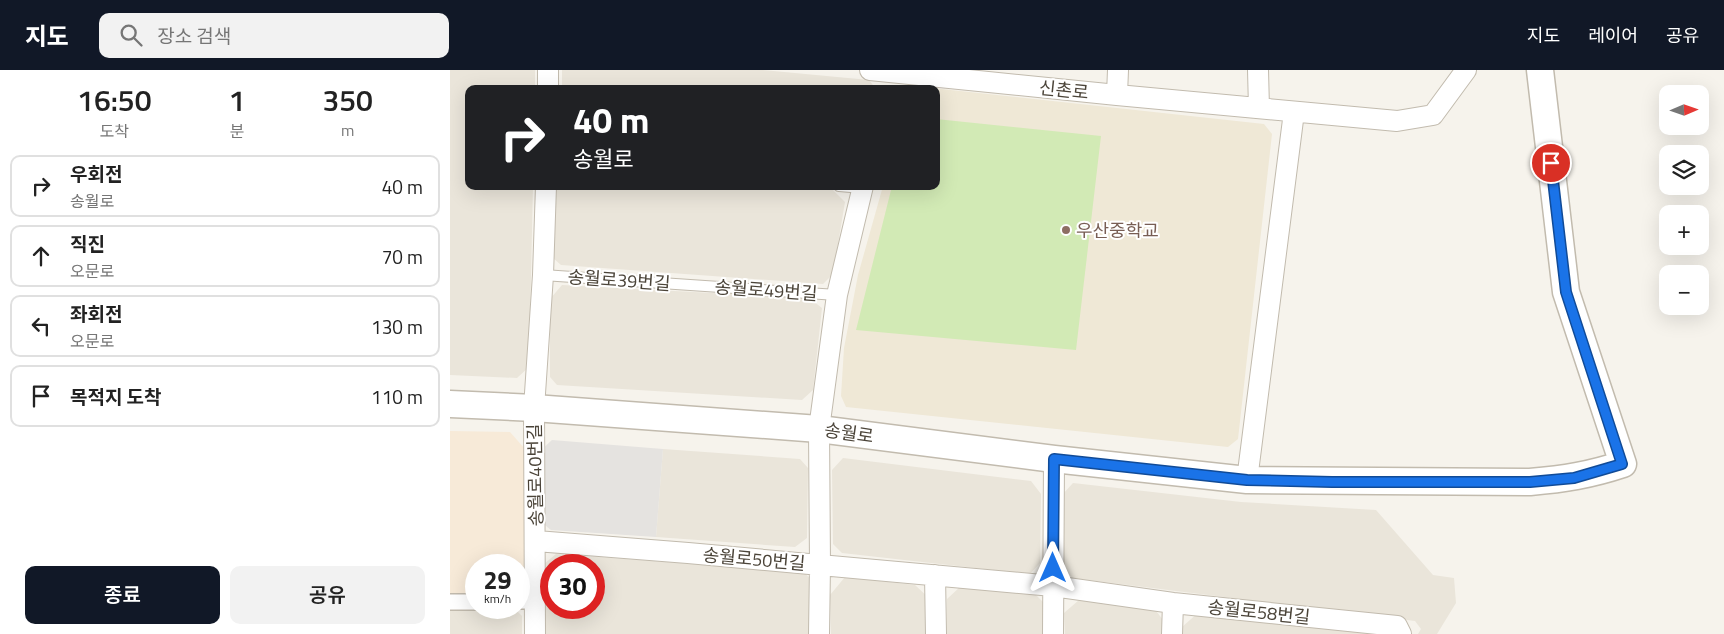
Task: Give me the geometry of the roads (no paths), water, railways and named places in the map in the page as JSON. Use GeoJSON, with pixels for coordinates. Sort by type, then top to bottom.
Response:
{"type":"FeatureCollection","features":[{"type":"Feature","properties":{"kind":"street"},"geometry":{"type":"LineString","coordinates":[[548,70],[548,85]]}},
{"type":"Feature","properties":{"kind":"street","name":"신촌로"},"geometry":{"type":"LineString","coordinates":[[870,70],[898,77],[1396,121],[1434,115],[1466,70]]}},
{"type":"Feature","properties":{"kind":"street"},"geometry":{"type":"LineString","coordinates":[[1117,96],[1118,70]]}},
{"type":"Feature","properties":{"kind":"street"},"geometry":{"type":"LineString","coordinates":[[1258,70],[1259,108]]}},
{"type":"Feature","properties":{"kind":"street","name":"송월로"},"geometry":{"type":"LineString","coordinates":[[450,404],[534,408],[819,429],[1054,459],[1247,480],[1530,482],[1574,478],[1622,464],[1566,292],[1540,70]]}},
{"type":"Feature","properties":{"kind":"street"},"geometry":{"type":"LineString","coordinates":[[1247,480],[1294,112]]}},
{"type":"Feature","properties":{"kind":"street","name":"송월로39번길"},"geometry":{"type":"LineString","coordinates":[[534,408],[543,275],[546,190]]}},
{"type":"Feature","properties":{"kind":"street","name":"송월로49번길"},"geometry":{"type":"LineString","coordinates":[[819,429],[837,295],[862,190]]}},
{"type":"Feature","properties":{"kind":"street","name":"송월로40번길"},"geometry":{"type":"LineString","coordinates":[[530,581],[536,541],[534,408]]}},
{"type":"Feature","properties":{"kind":"street","name":"송월로50번길"},"geometry":{"type":"LineString","coordinates":[[819,429],[820,634]]}},
{"type":"Feature","properties":{"kind":"street"},"geometry":{"type":"LineString","coordinates":[[1054,459],[1054,634]]}},
{"type":"Feature","properties":{"kind":"street","name":"송월로40번길"},"geometry":{"type":"LineString","coordinates":[[536,541],[688,553]]}},
{"type":"Feature","properties":{"kind":"street","name":"송월로50번길"},"geometry":{"type":"LineString","coordinates":[[688,553],[935,575]]}},
{"type":"Feature","properties":{"kind":"street"},"geometry":{"type":"LineString","coordinates":[[935,575],[936,634]]}},
{"type":"Feature","properties":{"kind":"street","name":"송월로58번길"},"geometry":{"type":"LineString","coordinates":[[935,575],[1053,586],[1173,603],[1397,626],[1401,634]]}},
{"type":"Feature","properties":{"kind":"street"},"geometry":{"type":"LineString","coordinates":[[450,602],[465,602]]}},
{"type":"Feature","properties":{"kind":"street"},"geometry":{"type":"LineString","coordinates":[[1172,634],[1173,603]]}},
{"type":"Feature","properties":{"kind":"street","name":"송월로40번길"},"geometry":{"type":"LineString","coordinates":[[530,613],[535,634]]}},
{"type":"Feature","properties":{"kind":"lane","name":"송월로39번길"},"geometry":{"type":"LineString","coordinates":[[543,275],[694,285]]}},
{"type":"Feature","properties":{"kind":"lane","name":"송월로49번길"},"geometry":{"type":"LineString","coordinates":[[694,285],[837,295]]}},
{"type":"Feature","properties":{"kind":"place","name":"우산중학교"},"geometry":{"type":"Point","coordinates":[1066,230]}}]}
